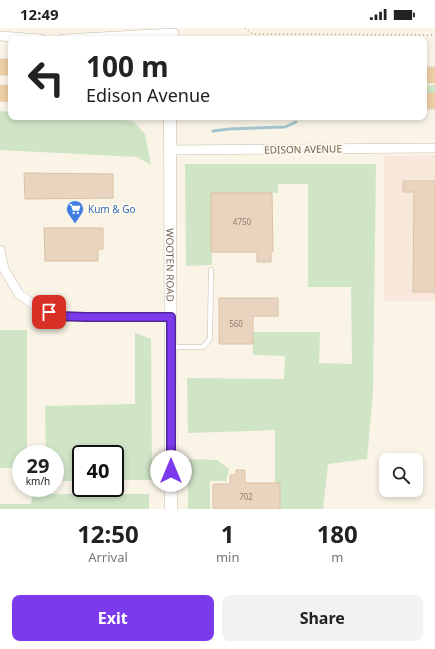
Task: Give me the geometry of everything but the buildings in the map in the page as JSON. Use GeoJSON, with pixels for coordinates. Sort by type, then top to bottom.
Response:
{"type":"FeatureCollection","features":[{"type":"Feature","properties":{"kind":"street"},"geometry":{"type":"LineString","coordinates":[[118,36],[174,33]]}},
{"type":"Feature","properties":{"kind":"street","name":"WOOTEN ROAD"},"geometry":{"type":"LineString","coordinates":[[170,120],[172,509]]}},
{"type":"Feature","properties":{"kind":"street","name":"EDISON AVENUE"},"geometry":{"type":"LineString","coordinates":[[170,150],[435,148]]}},
{"type":"Feature","properties":{"kind":"street"},"geometry":{"type":"LineString","coordinates":[[0,250],[4,269],[19,294],[40,309],[57,316],[171,317]]}},
{"type":"Feature","properties":{"kind":"lane"},"geometry":{"type":"LineString","coordinates":[[171,348],[203,347],[210,340],[211,270]]}},
{"type":"Feature","properties":{"kind":"path"},"geometry":{"type":"LineString","coordinates":[[245,28],[253,34],[435,35]]}},
{"type":"Feature","properties":{"kind":"shaded area"},"geometry":{"type":"Polygon","coordinates":[[[435,155],[435,301],[384,301],[384,156],[435,155]]]}},
{"type":"Feature","properties":{"kind":"green space"},"geometry":{"type":"Polygon","coordinates":[[[435,85],[435,96],[427,96],[427,86],[435,85]]]}},
{"type":"Feature","properties":{"kind":"green space"},"geometry":{"type":"Polygon","coordinates":[[[0,111],[8,112],[8,120],[133,121],[145,134],[151,165],[137,157],[0,150],[0,111]]]}},
{"type":"Feature","properties":{"kind":"green space"},"geometry":{"type":"Polygon","coordinates":[[[185,164],[376,164],[373,392],[367,459],[328,464],[323,509],[280,509],[280,483],[275,483],[275,430],[188,433],[187,378],[284,379],[285,356],[253,355],[253,332],[320,332],[319,363],[352,364],[351,287],[308,287],[308,184],[278,184],[278,193],[211,193],[212,265],[186,266],[185,164]]]}},
{"type":"Feature","properties":{"kind":"green space"},"geometry":{"type":"Polygon","coordinates":[[[0,330],[27,330],[27,445],[12,445],[12,468],[0,468],[0,330]]]}},
{"type":"Feature","properties":{"kind":"green space"},"geometry":{"type":"Polygon","coordinates":[[[135,333],[151,339],[152,480],[124,480],[124,445],[72,445],[72,481],[64,481],[64,445],[46,445],[45,406],[135,404],[135,333]]]}},
{"type":"Feature","properties":{"kind":"green space"},"geometry":{"type":"Polygon","coordinates":[[[188,459],[217,460],[229,469],[226,481],[210,481],[210,509],[188,509],[188,459]]]}},
{"type":"Feature","properties":{"kind":"green space"},"geometry":{"type":"Polygon","coordinates":[[[64,494],[72,494],[72,497],[124,497],[124,494],[149,494],[149,509],[0,509],[0,504],[31,504],[32,497],[64,497],[64,494]]]}},
{"type":"Feature","properties":{"kind":"waterway"},"geometry":{"type":"LineString","coordinates":[[213,131],[285,127],[296,122]]}},
{"type":"Feature","properties":{"kind":"place","name":"Kum & Go"},"geometry":{"type":"Point","coordinates":[75,224]}},
{"type":"Feature","properties":{"kind":"route"},"geometry":{"type":"LineString","coordinates":[[49,312],[57,316],[171,317],[171,471]]}}]}
